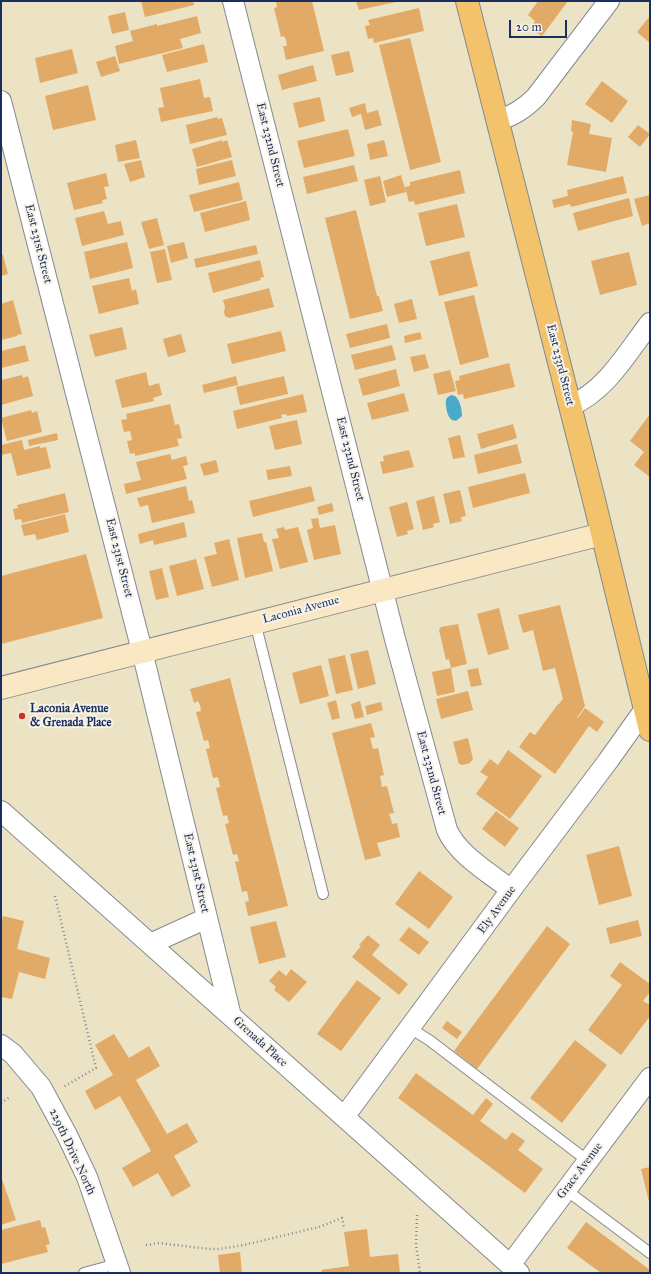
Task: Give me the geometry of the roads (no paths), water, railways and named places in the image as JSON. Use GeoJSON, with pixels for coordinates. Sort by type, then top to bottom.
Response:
{"type":"FeatureCollection","features":[{"type":"Feature","properties":{"kind":"main road","name":"East 233rd Street"},"geometry":{"type":"LineString","coordinates":[[467,1],[602,534],[649,713]]}},
{"type":"Feature","properties":{"kind":"street","name":"East 232nd Street"},"geometry":{"type":"LineString","coordinates":[[233,1],[384,589],[395,639],[447,830],[450,837],[459,849],[511,890]]}},
{"type":"Feature","properties":{"kind":"street"},"geometry":{"type":"LineString","coordinates":[[498,121],[516,114],[536,97],[609,1]]}},
{"type":"Feature","properties":{"kind":"street","name":"East 231st Street"},"geometry":{"type":"LineString","coordinates":[[1,101],[142,650],[231,1016]]}},
{"type":"Feature","properties":{"kind":"street"},"geometry":{"type":"LineString","coordinates":[[570,406],[585,398],[604,382],[650,323]]}},
{"type":"Feature","properties":{"kind":"street","name":"Laconia Avenue"},"geometry":{"type":"LineString","coordinates":[[1,688],[142,650],[602,534]]}},
{"type":"Feature","properties":{"kind":"street","name":"Ely Avenue"},"geometry":{"type":"LineString","coordinates":[[344,1117],[608,761],[649,713]]}},
{"type":"Feature","properties":{"kind":"street","name":"Grenada Place"},"geometry":{"type":"LineString","coordinates":[[1,811],[515,1269]]}},
{"type":"Feature","properties":{"kind":"street"},"geometry":{"type":"LineString","coordinates":[[150,944],[207,918]]}},
{"type":"Feature","properties":{"kind":"street","name":"229th Drive North"},"geometry":{"type":"LineString","coordinates":[[1,1044],[13,1054],[40,1087],[67,1135],[87,1177],[118,1268]]}},
{"type":"Feature","properties":{"kind":"street","name":"Grace Avenue"},"geometry":{"type":"LineString","coordinates":[[515,1269],[566,1190],[650,1078]]}},
{"type":"Feature","properties":{"kind":"lane"},"geometry":{"type":"LineString","coordinates":[[255,622],[323,894]]}},
{"type":"Feature","properties":{"kind":"lane"},"geometry":{"type":"LineString","coordinates":[[410,1028],[429,1040],[588,1161]]}},
{"type":"Feature","properties":{"kind":"lane"},"geometry":{"type":"LineString","coordinates":[[566,1190],[650,1253]]}},
{"type":"Feature","properties":{"kind":"lane"},"geometry":{"type":"LineString","coordinates":[[84,1273],[118,1268]]}},
{"type":"Feature","properties":{"kind":"water"},"geometry":{"type":"Polygon","coordinates":[[[451,395],[457,398],[461,408],[462,416],[456,421],[451,419],[446,409],[446,400],[451,395]]]}},
{"type":"Feature","properties":{"kind":"place","name":"Laconia Avenue & Grenada Place"},"geometry":{"type":"Point","coordinates":[22,716]}}]}
